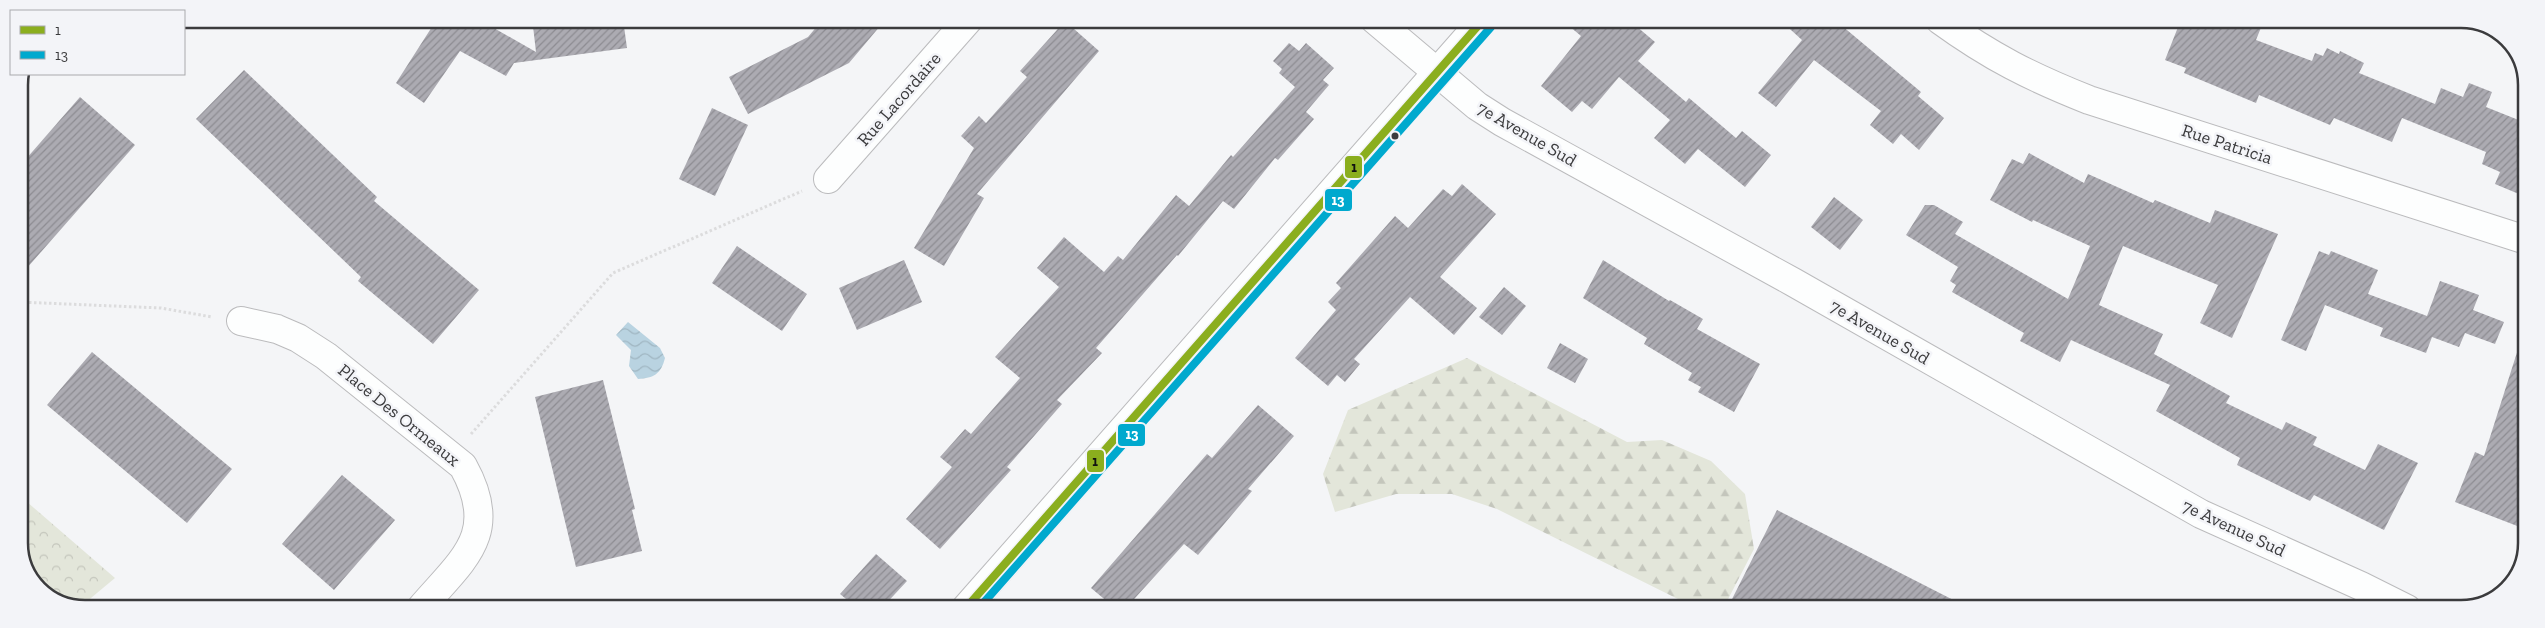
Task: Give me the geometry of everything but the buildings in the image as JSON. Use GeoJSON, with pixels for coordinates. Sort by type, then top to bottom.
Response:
{"type":"FeatureCollection","features":[{"type":"Feature","properties":{"kind":"street","name":"Rue Lacordaire"},"geometry":{"type":"LineString","coordinates":[[828,179],[961,28]]}},
{"type":"Feature","properties":{"kind":"street","name":"7e Avenue Sud"},"geometry":{"type":"LineString","coordinates":[[1384,28],[1477,106],[1502,122],[1793,282],[2201,514],[2389,600]]}},
{"type":"Feature","properties":{"kind":"street"},"geometry":{"type":"LineString","coordinates":[[973,600],[1476,28]]}},
{"type":"Feature","properties":{"kind":"street","name":"Rue Patricia"},"geometry":{"type":"LineString","coordinates":[[1952,28],[2001,61],[2038,80],[2090,100],[2517,237]]}},
{"type":"Feature","properties":{"kind":"street","name":"Place Des Ormeaux"},"geometry":{"type":"LineString","coordinates":[[241,322],[277,329],[298,338],[326,356],[463,466],[474,485],[480,512],[478,531],[465,556],[428,600]]}},
{"type":"Feature","properties":{"kind":"path"},"geometry":{"type":"LineString","coordinates":[[452,456],[613,273],[828,179]]}},
{"type":"Feature","properties":{"kind":"path"},"geometry":{"type":"LineString","coordinates":[[28,302],[161,308],[241,322]]}},
{"type":"Feature","properties":{"kind":"green space"},"geometry":{"type":"Polygon","coordinates":[[[1467,358],[1627,442],[1662,440],[1711,461],[1745,494],[1754,549],[1728,600],[1680,600],[1497,509],[1452,494],[1396,494],[1335,512],[1323,474],[1348,410],[1467,358]]]}},
{"type":"Feature","properties":{"kind":"green space"},"geometry":{"type":"Polygon","coordinates":[[[28,503],[115,578],[89,600],[63,596],[47,586],[37,575],[29,558],[28,503]]]}},
{"type":"Feature","properties":{"kind":"water"},"geometry":{"type":"Polygon","coordinates":[[[628,322],[660,348],[665,358],[659,371],[653,376],[638,379],[629,366],[631,350],[616,335],[628,322]]]}},
{"type":"Feature","properties":{"kind":"transit line","name":"1"},"geometry":{"type":"LineString","coordinates":[[973,600],[1476,28]]}},
{"type":"Feature","properties":{"kind":"transit line","name":"13"},"geometry":{"type":"LineString","coordinates":[[986,600],[1490,28]]}}]}
